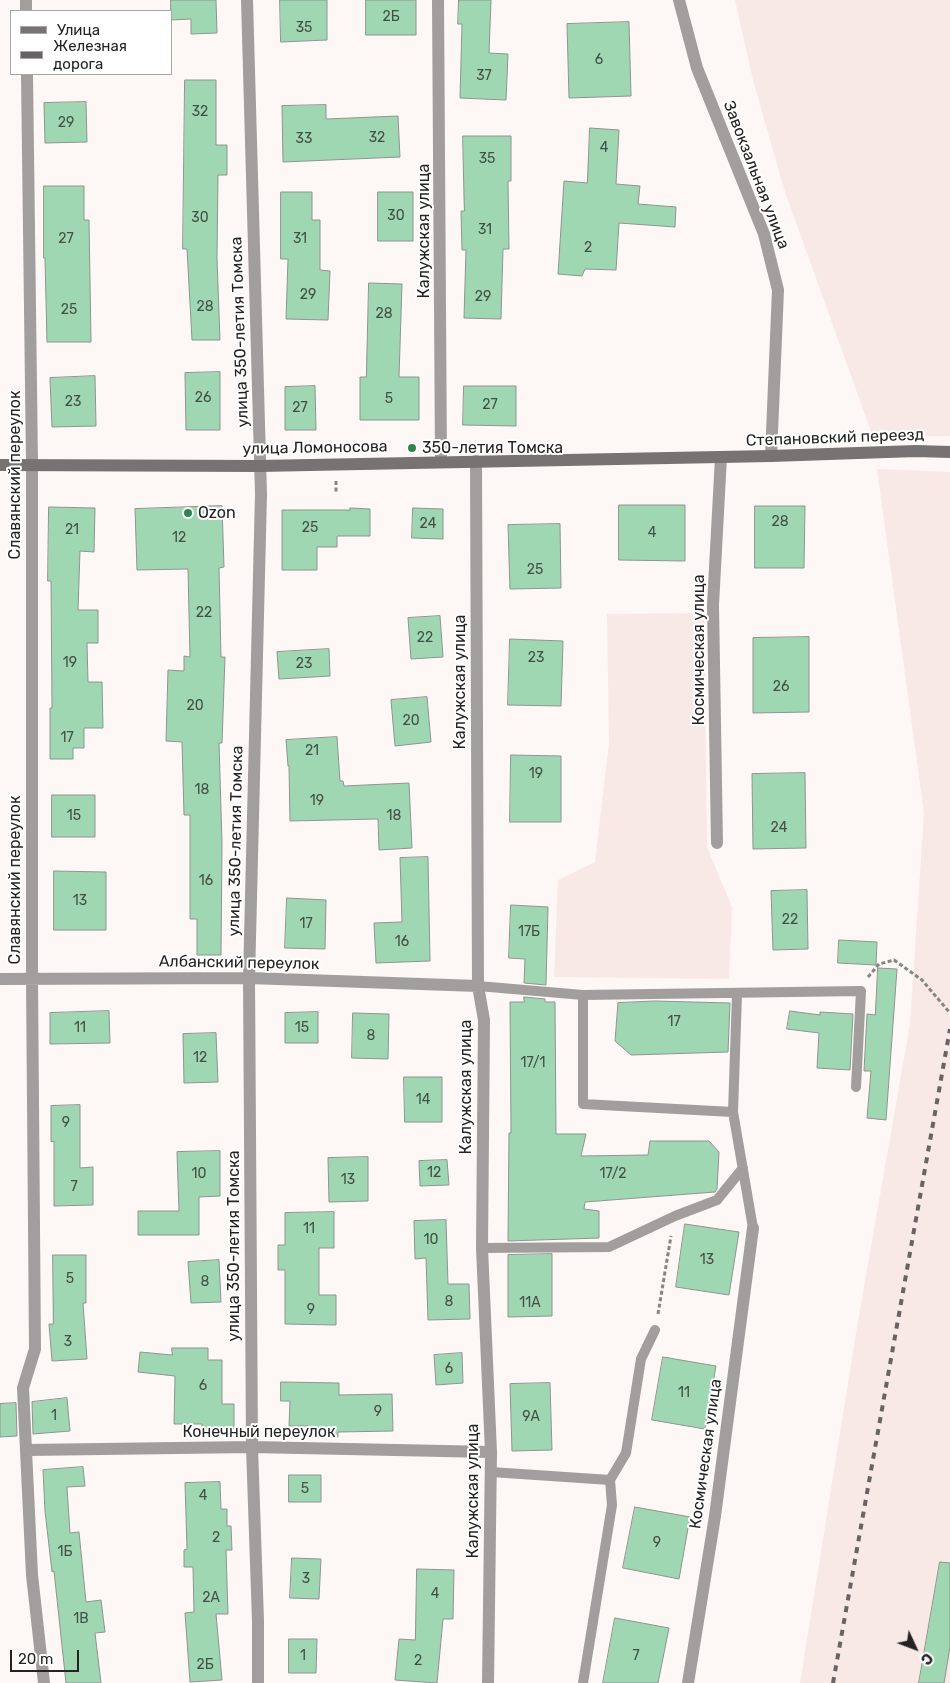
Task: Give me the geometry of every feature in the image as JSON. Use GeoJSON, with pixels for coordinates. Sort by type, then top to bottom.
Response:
{"type":"FeatureCollection","features":[{"type":"Feature","properties":{"kind":"street","name":"улица 350-летия Томска"},"geometry":{"type":"LineString","coordinates":[[247,0],[261,494],[249,978],[252,1447],[258,1621],[258,1683]]}},
{"type":"Feature","properties":{"kind":"street","name":"Калужская улица"},"geometry":{"type":"LineString","coordinates":[[438,0],[441,461]]}},
{"type":"Feature","properties":{"kind":"street","name":"Завокзальная улица"},"geometry":{"type":"LineString","coordinates":[[679,0],[698,68],[764,234],[778,290],[771,456]]}},
{"type":"Feature","properties":{"kind":"street","name":"Славянский переулок"},"geometry":{"type":"LineString","coordinates":[[27,75],[32,464],[32,978],[35,1350],[23,1388],[32,1575],[44,1683]]}},
{"type":"Feature","properties":{"kind":"street","name":"Степановский переезд"},"geometry":{"type":"LineString","coordinates":[[721,457],[916,451],[950,452]]}},
{"type":"Feature","properties":{"kind":"street","name":"улица Ломоносова"},"geometry":{"type":"LineString","coordinates":[[0,465],[259,466],[721,457]]}},
{"type":"Feature","properties":{"kind":"street","name":"Космическая улица"},"geometry":{"type":"LineString","coordinates":[[718,843],[712,605],[721,457]]}},
{"type":"Feature","properties":{"kind":"street","name":"Калужская улица"},"geometry":{"type":"LineString","coordinates":[[476,461],[478,986],[484,1020],[482,1248],[491,1452],[488,1683]]}},
{"type":"Feature","properties":{"kind":"street","name":"Албанский переулок"},"geometry":{"type":"LineString","coordinates":[[0,979],[249,978],[478,986]]}},
{"type":"Feature","properties":{"kind":"street","name":"Космическая улица"},"geometry":{"type":"LineString","coordinates":[[688,1683],[715,1516],[753,1228]]}},
{"type":"Feature","properties":{"kind":"street","name":"Конечный переулок"},"geometry":{"type":"LineString","coordinates":[[26,1450],[252,1447],[491,1452]]}},
{"type":"Feature","properties":{"kind":"lane"},"geometry":{"type":"LineString","coordinates":[[478,986],[583,995],[861,991],[856,1087]]}},
{"type":"Feature","properties":{"kind":"lane"},"geometry":{"type":"LineString","coordinates":[[737,994],[733,1112],[753,1228]]}},
{"type":"Feature","properties":{"kind":"lane"},"geometry":{"type":"LineString","coordinates":[[583,995],[582,1104],[733,1112]]}},
{"type":"Feature","properties":{"kind":"lane"},"geometry":{"type":"LineString","coordinates":[[482,1248],[609,1247],[675,1216],[718,1200],[743,1168]]}},
{"type":"Feature","properties":{"kind":"lane"},"geometry":{"type":"LineString","coordinates":[[583,1683],[612,1505],[610,1480],[626,1453],[641,1359],[655,1330]]}},
{"type":"Feature","properties":{"kind":"lane"},"geometry":{"type":"LineString","coordinates":[[491,1472],[610,1480]]}},
{"type":"Feature","properties":{"kind":"path"},"geometry":{"type":"LineString","coordinates":[[336,478],[336,493]]}},
{"type":"Feature","properties":{"kind":"path"},"geometry":{"type":"LineString","coordinates":[[861,991],[868,976],[879,964],[894,960],[922,980],[950,1013]]}},
{"type":"Feature","properties":{"kind":"path"},"geometry":{"type":"LineString","coordinates":[[655,1330],[675,1216]]}},
{"type":"Feature","properties":{"kind":"shaded area"},"geometry":{"type":"Polygon","coordinates":[[[735,0],[950,0],[950,436],[873,437],[784,189],[753,80],[735,0]]]}},
{"type":"Feature","properties":{"kind":"shaded area"},"geometry":{"type":"Polygon","coordinates":[[[877,469],[950,472],[950,1683],[800,1683],[857,1327],[910,1024],[924,813],[877,469]]]}},
{"type":"Feature","properties":{"kind":"shaded area"},"geometry":{"type":"Polygon","coordinates":[[[704,613],[707,847],[732,907],[729,979],[554,977],[558,880],[595,862],[609,743],[607,614],[704,613]]]}},
{"type":"Feature","properties":{"kind":"building"},"geometry":{"type":"Polygon","coordinates":[[[171,0],[216,0],[217,33],[191,34],[191,19],[172,20],[171,0]]]}},
{"type":"Feature","properties":{"kind":"building"},"geometry":{"type":"Polygon","coordinates":[[[280,0],[327,0],[327,40],[281,42],[280,0]]]}},
{"type":"Feature","properties":{"kind":"building"},"geometry":{"type":"Polygon","coordinates":[[[366,0],[416,0],[416,35],[366,35],[366,0]]]}},
{"type":"Feature","properties":{"kind":"building"},"geometry":{"type":"Polygon","coordinates":[[[459,0],[491,0],[489,53],[508,54],[506,100],[460,98],[462,24],[458,24],[459,0]]]}},
{"type":"Feature","properties":{"kind":"building"},"geometry":{"type":"Polygon","coordinates":[[[629,22],[631,96],[569,98],[567,24],[629,22]]]}},
{"type":"Feature","properties":{"kind":"building"},"geometry":{"type":"Polygon","coordinates":[[[185,80],[216,80],[216,145],[227,145],[227,175],[218,175],[217,258],[220,340],[192,340],[187,249],[183,249],[185,80]]]}},
{"type":"Feature","properties":{"kind":"building"},"geometry":{"type":"Polygon","coordinates":[[[86,102],[87,142],[45,143],[44,103],[86,102]]]}},
{"type":"Feature","properties":{"kind":"building"},"geometry":{"type":"Polygon","coordinates":[[[326,105],[326,119],[398,116],[400,157],[283,162],[282,106],[326,105]]]}},
{"type":"Feature","properties":{"kind":"building"},"geometry":{"type":"Polygon","coordinates":[[[590,128],[619,130],[616,184],[640,186],[638,204],[676,207],[675,227],[619,223],[616,270],[585,269],[582,276],[558,274],[564,181],[587,183],[590,128]]]}},
{"type":"Feature","properties":{"kind":"building"},"geometry":{"type":"Polygon","coordinates":[[[463,136],[511,136],[511,181],[508,181],[509,249],[503,249],[501,319],[464,318],[466,250],[462,250],[461,211],[464,211],[463,136]]]}},
{"type":"Feature","properties":{"kind":"building"},"geometry":{"type":"Polygon","coordinates":[[[44,186],[84,186],[84,220],[89,220],[91,342],[47,342],[44,186]]]}},
{"type":"Feature","properties":{"kind":"building"},"geometry":{"type":"Polygon","coordinates":[[[281,192],[312,192],[312,220],[320,220],[320,270],[330,271],[328,320],[286,319],[288,259],[281,259],[281,192]]]}},
{"type":"Feature","properties":{"kind":"building"},"geometry":{"type":"Polygon","coordinates":[[[378,192],[413,192],[413,241],[378,241],[378,192]]]}},
{"type":"Feature","properties":{"kind":"building"},"geometry":{"type":"Polygon","coordinates":[[[369,283],[402,284],[399,377],[419,377],[419,420],[360,420],[360,377],[366,377],[369,283]]]}},
{"type":"Feature","properties":{"kind":"building"},"geometry":{"type":"Polygon","coordinates":[[[220,372],[220,430],[186,430],[185,373],[220,372]]]}},
{"type":"Feature","properties":{"kind":"building"},"geometry":{"type":"Polygon","coordinates":[[[95,376],[96,426],[52,427],[50,378],[95,376]]]}},
{"type":"Feature","properties":{"kind":"building"},"geometry":{"type":"Polygon","coordinates":[[[315,386],[316,430],[285,430],[285,387],[315,386]]]}},
{"type":"Feature","properties":{"kind":"building"},"geometry":{"type":"Polygon","coordinates":[[[464,386],[516,386],[516,426],[463,425],[464,386]]]}},
{"type":"Feature","properties":{"kind":"building"},"geometry":{"type":"Polygon","coordinates":[[[619,505],[685,505],[685,561],[619,560],[619,505]]]}},
{"type":"Feature","properties":{"kind":"building"},"geometry":{"type":"Polygon","coordinates":[[[222,506],[224,567],[219,568],[221,657],[225,657],[222,743],[219,743],[222,843],[221,955],[197,955],[197,919],[190,919],[190,815],[184,815],[182,742],[166,741],[168,670],[184,671],[184,656],[190,657],[188,569],[137,570],[135,509],[222,506]]]}},
{"type":"Feature","properties":{"kind":"building"},"geometry":{"type":"Polygon","coordinates":[[[755,506],[805,506],[804,568],[755,568],[755,506]]]}},
{"type":"Feature","properties":{"kind":"building"},"geometry":{"type":"Polygon","coordinates":[[[49,507],[95,508],[94,552],[80,551],[78,610],[98,610],[98,643],[87,643],[88,682],[102,682],[103,728],[84,728],[84,748],[73,748],[73,759],[50,759],[50,708],[52,708],[51,581],[48,581],[49,507]]]}},
{"type":"Feature","properties":{"kind":"building"},"geometry":{"type":"Polygon","coordinates":[[[350,508],[370,509],[370,536],[337,536],[337,547],[317,547],[317,570],[282,570],[282,510],[350,510],[350,508]]]}},
{"type":"Feature","properties":{"kind":"building"},"geometry":{"type":"Polygon","coordinates":[[[413,508],[443,509],[443,539],[412,538],[413,508]]]}},
{"type":"Feature","properties":{"kind":"building"},"geometry":{"type":"Polygon","coordinates":[[[560,524],[561,588],[510,589],[508,525],[560,524]]]}},
{"type":"Feature","properties":{"kind":"building"},"geometry":{"type":"Polygon","coordinates":[[[440,616],[443,657],[411,659],[408,618],[440,616]]]}},
{"type":"Feature","properties":{"kind":"building"},"geometry":{"type":"Polygon","coordinates":[[[809,637],[809,712],[753,713],[753,638],[809,637]]]}},
{"type":"Feature","properties":{"kind":"building"},"geometry":{"type":"Polygon","coordinates":[[[510,639],[563,641],[561,706],[508,705],[510,639]]]}},
{"type":"Feature","properties":{"kind":"building"},"geometry":{"type":"Polygon","coordinates":[[[329,649],[330,676],[279,679],[277,652],[329,649]]]}},
{"type":"Feature","properties":{"kind":"building"},"geometry":{"type":"Polygon","coordinates":[[[427,697],[431,742],[395,746],[391,700],[427,697]]]}},
{"type":"Feature","properties":{"kind":"building"},"geometry":{"type":"Polygon","coordinates":[[[337,737],[340,781],[343,781],[344,786],[409,783],[412,848],[379,850],[378,819],[290,821],[289,766],[286,740],[337,737]]]}},
{"type":"Feature","properties":{"kind":"building"},"geometry":{"type":"Polygon","coordinates":[[[511,755],[561,756],[561,822],[510,822],[511,755]]]}},
{"type":"Feature","properties":{"kind":"building"},"geometry":{"type":"Polygon","coordinates":[[[805,773],[806,848],[753,849],[752,774],[805,773]]]}},
{"type":"Feature","properties":{"kind":"building"},"geometry":{"type":"Polygon","coordinates":[[[52,795],[95,795],[95,837],[52,837],[52,795]]]}},
{"type":"Feature","properties":{"kind":"building"},"geometry":{"type":"Polygon","coordinates":[[[428,857],[430,961],[376,963],[374,923],[402,922],[400,858],[428,857]]]}},
{"type":"Feature","properties":{"kind":"building"},"geometry":{"type":"Polygon","coordinates":[[[54,871],[106,872],[106,930],[54,930],[54,871]]]}},
{"type":"Feature","properties":{"kind":"building"},"geometry":{"type":"Polygon","coordinates":[[[807,890],[808,949],[773,950],[771,891],[807,890]]]}},
{"type":"Feature","properties":{"kind":"building"},"geometry":{"type":"Polygon","coordinates":[[[287,898],[326,900],[325,949],[285,948],[287,898]]]}},
{"type":"Feature","properties":{"kind":"building"},"geometry":{"type":"Polygon","coordinates":[[[511,905],[548,907],[546,985],[524,983],[525,959],[509,958],[511,905]]]}},
{"type":"Feature","properties":{"kind":"building"},"geometry":{"type":"Polygon","coordinates":[[[839,940],[877,942],[876,965],[838,963],[839,940]]]}},
{"type":"Feature","properties":{"kind":"building"},"geometry":{"type":"Polygon","coordinates":[[[878,968],[897,969],[886,1120],[867,1118],[871,1071],[864,1071],[867,1014],[875,1015],[878,968]]]}},
{"type":"Feature","properties":{"kind":"building"},"geometry":{"type":"Polygon","coordinates":[[[524,997],[545,999],[545,1002],[555,1002],[556,1134],[586,1134],[581,1156],[648,1155],[650,1141],[709,1141],[719,1152],[717,1189],[715,1192],[585,1202],[584,1209],[599,1211],[599,1238],[508,1241],[509,1133],[511,1133],[510,1002],[524,1002],[524,997]]]}},
{"type":"Feature","properties":{"kind":"building"},"geometry":{"type":"Polygon","coordinates":[[[655,1001],[730,1003],[728,1052],[631,1055],[615,1041],[618,1003],[655,1001]]]}},
{"type":"Feature","properties":{"kind":"building"},"geometry":{"type":"Polygon","coordinates":[[[109,1011],[110,1043],[50,1044],[50,1013],[109,1011]]]}},
{"type":"Feature","properties":{"kind":"building"},"geometry":{"type":"Polygon","coordinates":[[[790,1011],[820,1015],[820,1012],[853,1014],[850,1070],[817,1068],[819,1033],[787,1029],[790,1011]]]}},
{"type":"Feature","properties":{"kind":"building"},"geometry":{"type":"Polygon","coordinates":[[[318,1012],[318,1043],[285,1043],[285,1013],[318,1012]]]}},
{"type":"Feature","properties":{"kind":"building"},"geometry":{"type":"Polygon","coordinates":[[[353,1013],[389,1014],[388,1059],[352,1058],[353,1013]]]}},
{"type":"Feature","properties":{"kind":"building"},"geometry":{"type":"Polygon","coordinates":[[[216,1033],[218,1082],[184,1083],[183,1034],[216,1033]]]}},
{"type":"Feature","properties":{"kind":"building"},"geometry":{"type":"Polygon","coordinates":[[[404,1077],[442,1077],[442,1122],[405,1122],[404,1077]]]}},
{"type":"Feature","properties":{"kind":"building"},"geometry":{"type":"Polygon","coordinates":[[[80,1105],[80,1168],[93,1167],[93,1205],[54,1206],[54,1141],[51,1142],[51,1106],[80,1105]]]}},
{"type":"Feature","properties":{"kind":"building"},"geometry":{"type":"Polygon","coordinates":[[[220,1151],[220,1196],[199,1197],[199,1235],[138,1235],[138,1211],[179,1211],[177,1152],[220,1151]]]}},
{"type":"Feature","properties":{"kind":"building"},"geometry":{"type":"Polygon","coordinates":[[[368,1157],[368,1201],[329,1202],[328,1158],[368,1157]]]}},
{"type":"Feature","properties":{"kind":"building"},"geometry":{"type":"Polygon","coordinates":[[[447,1160],[449,1185],[420,1186],[419,1161],[447,1160]]]}},
{"type":"Feature","properties":{"kind":"building"},"geometry":{"type":"Polygon","coordinates":[[[334,1212],[334,1248],[319,1248],[319,1295],[336,1295],[336,1325],[285,1324],[285,1270],[278,1270],[278,1245],[285,1245],[285,1213],[334,1212]]]}},
{"type":"Feature","properties":{"kind":"building"},"geometry":{"type":"Polygon","coordinates":[[[446,1220],[448,1284],[469,1284],[470,1319],[428,1320],[426,1258],[415,1259],[414,1221],[446,1220]]]}},
{"type":"Feature","properties":{"kind":"building"},"geometry":{"type":"Polygon","coordinates":[[[685,1224],[739,1232],[729,1295],[676,1287],[685,1224]]]}},
{"type":"Feature","properties":{"kind":"building"},"geometry":{"type":"Polygon","coordinates":[[[552,1254],[552,1316],[508,1317],[508,1255],[552,1254]]]}},
{"type":"Feature","properties":{"kind":"building"},"geometry":{"type":"Polygon","coordinates":[[[53,1255],[86,1255],[86,1303],[83,1303],[87,1359],[52,1361],[49,1324],[53,1324],[53,1255]]]}},
{"type":"Feature","properties":{"kind":"building"},"geometry":{"type":"Polygon","coordinates":[[[219,1260],[221,1302],[191,1303],[188,1262],[219,1260]]]}},
{"type":"Feature","properties":{"kind":"building"},"geometry":{"type":"Polygon","coordinates":[[[172,1348],[208,1348],[208,1360],[222,1360],[222,1404],[234,1404],[234,1431],[220,1431],[220,1436],[201,1436],[202,1424],[174,1424],[175,1376],[138,1372],[140,1352],[172,1355],[172,1348]]]}},
{"type":"Feature","properties":{"kind":"building"},"geometry":{"type":"Polygon","coordinates":[[[462,1353],[463,1383],[436,1385],[434,1355],[462,1353]]]}},
{"type":"Feature","properties":{"kind":"building"},"geometry":{"type":"Polygon","coordinates":[[[663,1357],[716,1366],[705,1429],[652,1420],[663,1357]]]}},
{"type":"Feature","properties":{"kind":"building"},"geometry":{"type":"Polygon","coordinates":[[[281,1382],[339,1383],[339,1395],[392,1394],[393,1431],[338,1432],[338,1437],[308,1437],[308,1426],[289,1426],[290,1401],[281,1401],[281,1382]]]}},
{"type":"Feature","properties":{"kind":"building"},"geometry":{"type":"Polygon","coordinates":[[[550,1383],[552,1450],[512,1451],[510,1384],[550,1383]]]}},
{"type":"Feature","properties":{"kind":"building"},"geometry":{"type":"Polygon","coordinates":[[[67,1398],[70,1431],[33,1434],[32,1402],[67,1398]]]}},
{"type":"Feature","properties":{"kind":"building"},"geometry":{"type":"Polygon","coordinates":[[[16,1403],[17,1436],[0,1437],[0,1404],[16,1403]]]}},
{"type":"Feature","properties":{"kind":"building"},"geometry":{"type":"Polygon","coordinates":[[[83,1467],[85,1486],[67,1487],[70,1533],[79,1532],[86,1602],[101,1600],[105,1632],[95,1633],[101,1683],[66,1683],[54,1571],[52,1572],[45,1511],[43,1470],[83,1467]]]}},
{"type":"Feature","properties":{"kind":"building"},"geometry":{"type":"Polygon","coordinates":[[[289,1475],[321,1475],[321,1502],[289,1502],[289,1475]]]}},
{"type":"Feature","properties":{"kind":"building"},"geometry":{"type":"Polygon","coordinates":[[[220,1482],[221,1509],[227,1509],[227,1526],[231,1526],[232,1550],[226,1550],[228,1614],[216,1614],[222,1680],[190,1682],[185,1613],[194,1612],[193,1567],[184,1567],[184,1550],[187,1549],[185,1483],[220,1482]]]}},
{"type":"Feature","properties":{"kind":"building"},"geometry":{"type":"Polygon","coordinates":[[[635,1507],[690,1517],[679,1579],[623,1568],[635,1507]]]}},
{"type":"Feature","properties":{"kind":"building"},"geometry":{"type":"Polygon","coordinates":[[[292,1558],[321,1559],[319,1599],[290,1598],[292,1558]]]}},
{"type":"Feature","properties":{"kind":"building"},"geometry":{"type":"Polygon","coordinates":[[[940,1562],[950,1563],[950,1647],[944,1683],[919,1683],[940,1562]]]}},
{"type":"Feature","properties":{"kind":"building"},"geometry":{"type":"Polygon","coordinates":[[[417,1569],[454,1570],[453,1619],[443,1619],[437,1683],[395,1680],[399,1639],[415,1640],[417,1569]]]}},
{"type":"Feature","properties":{"kind":"building"},"geometry":{"type":"Polygon","coordinates":[[[615,1618],[669,1628],[658,1683],[603,1683],[615,1618]]]}},
{"type":"Feature","properties":{"kind":"building"},"geometry":{"type":"Polygon","coordinates":[[[289,1639],[317,1639],[316,1673],[289,1673],[289,1639]]]}},
{"type":"Feature","properties":{"kind":"railway"},"geometry":{"type":"LineString","coordinates":[[833,1683],[950,1029]]}},
{"type":"Feature","properties":{"kind":"place","name":"350-летия Томска"},"geometry":{"type":"Point","coordinates":[412,448]}},
{"type":"Feature","properties":{"kind":"place","name":"Ozon"},"geometry":{"type":"Point","coordinates":[188,513]}}]}
